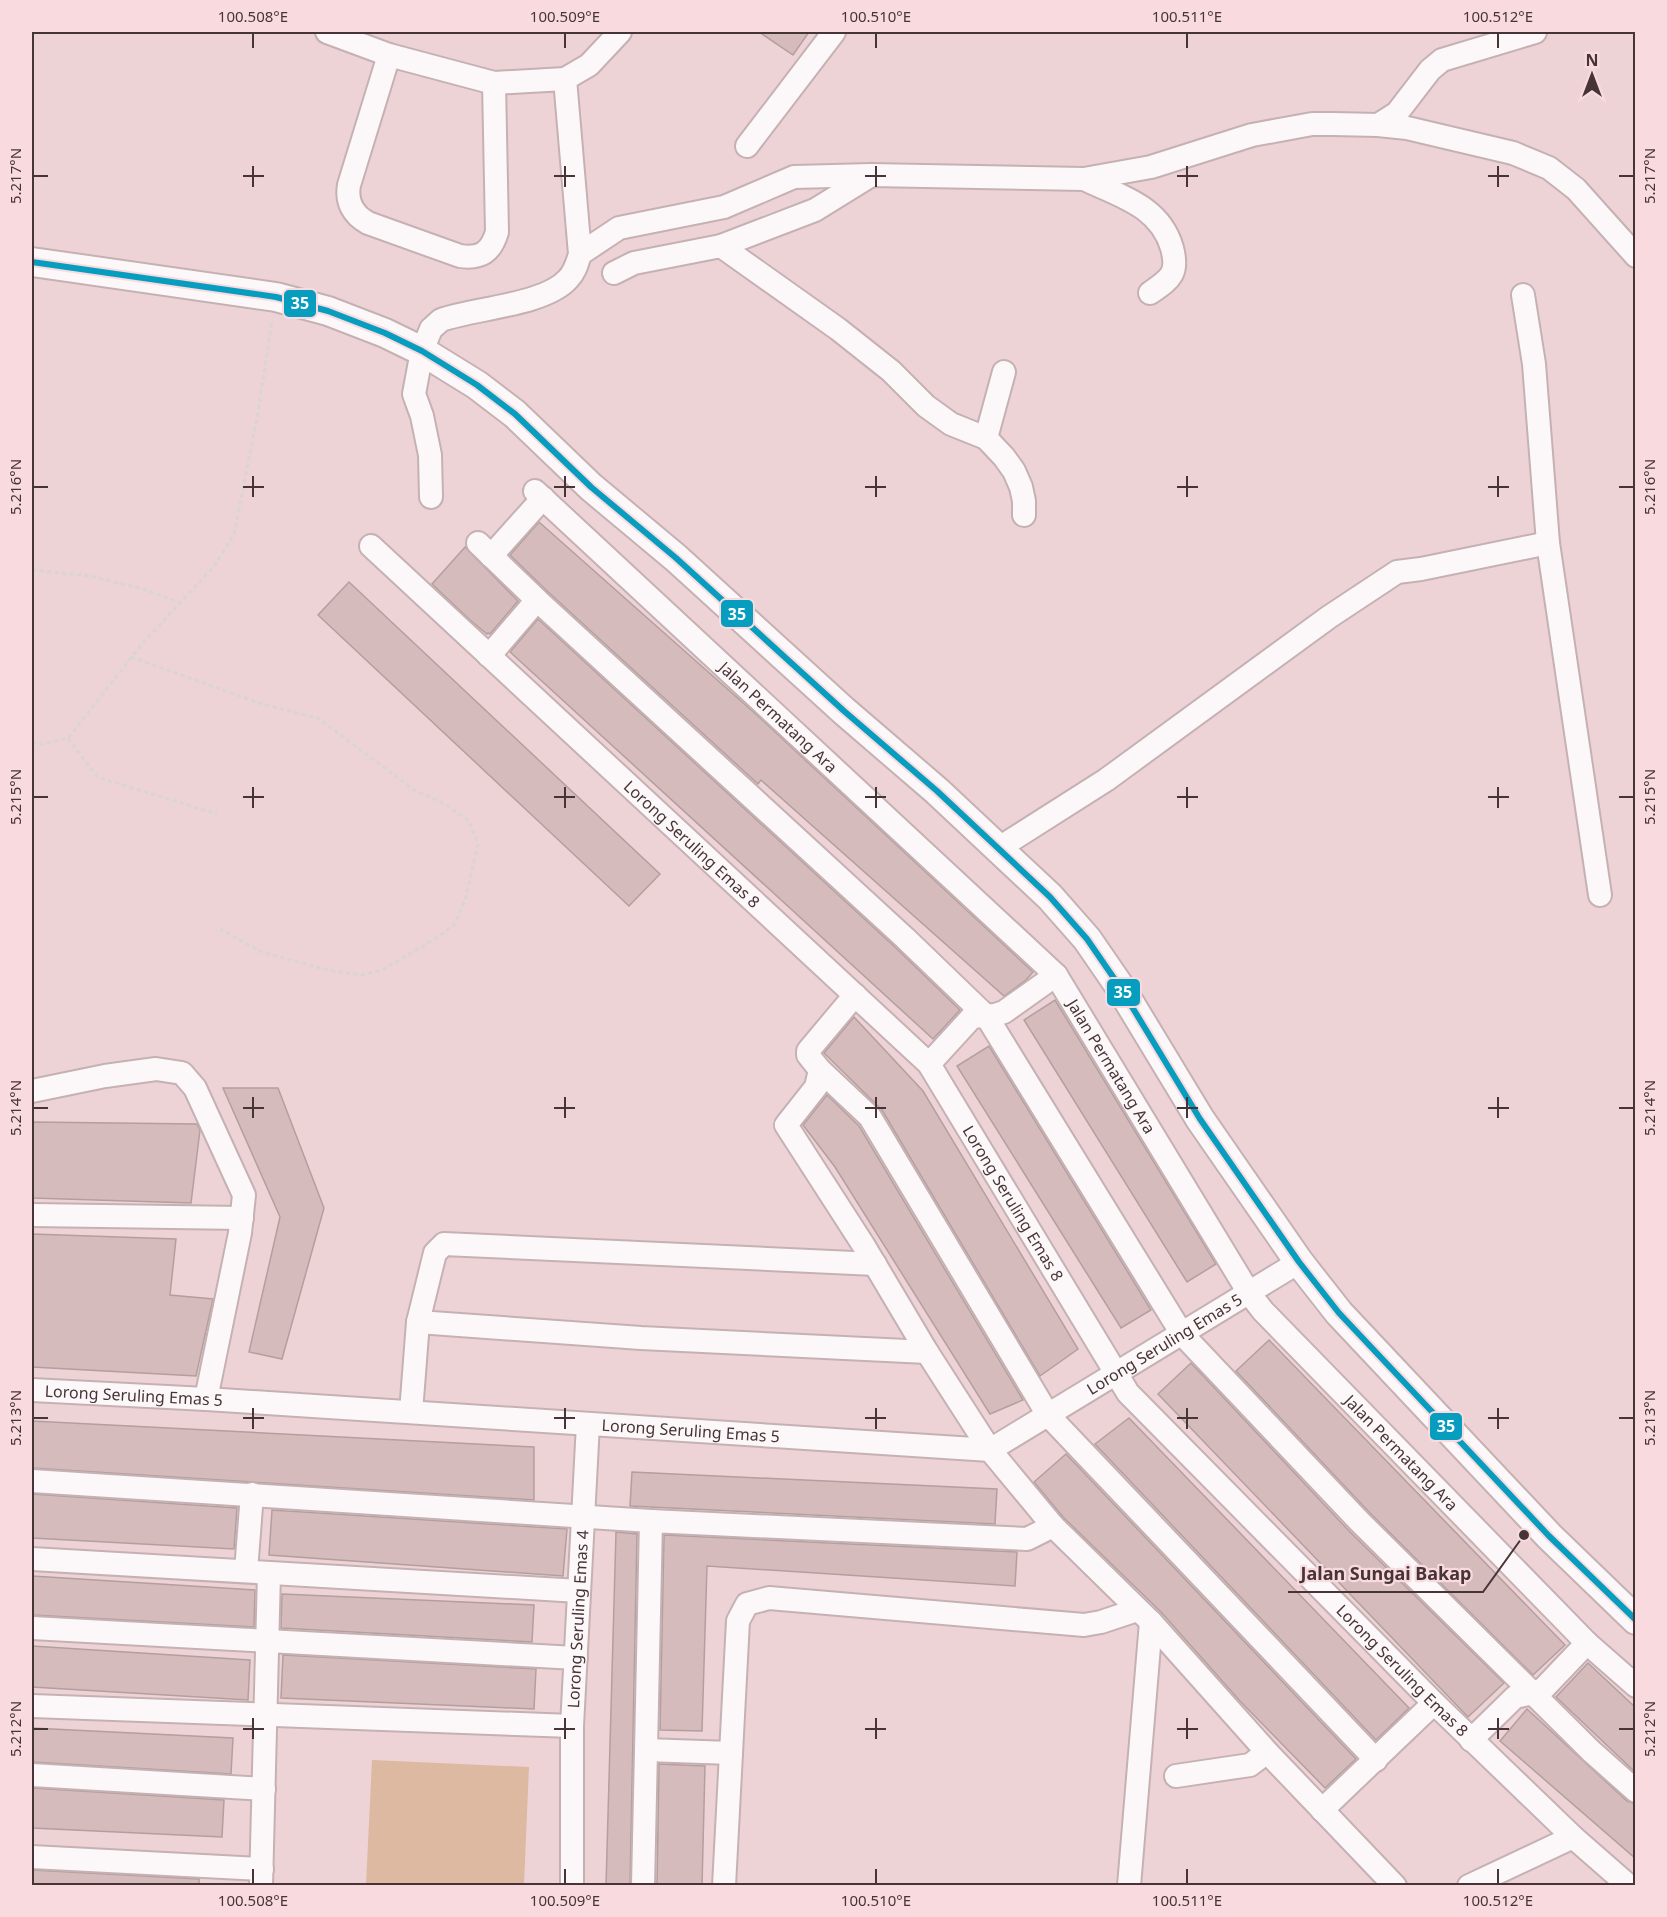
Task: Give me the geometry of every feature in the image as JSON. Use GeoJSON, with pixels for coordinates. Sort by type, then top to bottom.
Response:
{"type":"FeatureCollection","features":[{"type":"Feature","properties":{"kind":"main road"},"geometry":{"type":"LineString","coordinates":[[32,262],[276,297],[328,311],[385,333],[422,351],[477,385],[515,414],[591,487],[676,558],[1050,897],[1087,939],[1120,987],[1200,1119],[1299,1262],[1339,1314],[1557,1544],[1635,1620]]}},
{"type":"Feature","properties":{"kind":"street"},"geometry":{"type":"LineString","coordinates":[[327,32],[388,55],[494,83],[565,79],[589,65],[620,32]]}},
{"type":"Feature","properties":{"kind":"street"},"geometry":{"type":"LineString","coordinates":[[747,146],[834,32]]}},
{"type":"Feature","properties":{"kind":"street"},"geometry":{"type":"LineString","coordinates":[[1378,125],[1397,113],[1430,70],[1442,60],[1535,32]]}},
{"type":"Feature","properties":{"kind":"street"},"geometry":{"type":"LineString","coordinates":[[388,55],[349,185],[350,204],[357,216],[368,223],[460,256],[474,258],[487,251],[494,242],[496,232],[494,83]]}},
{"type":"Feature","properties":{"kind":"street"},"geometry":{"type":"LineString","coordinates":[[431,497],[430,455],[422,416],[414,394],[422,351],[431,329],[441,320],[544,295],[555,290],[575,270],[580,254],[565,79]]}},
{"type":"Feature","properties":{"kind":"street"},"geometry":{"type":"LineString","coordinates":[[580,254],[620,228],[724,207],[794,177],[871,175],[1084,179],[1151,167],[1219,144],[1284,128],[1312,124],[1407,128],[1513,153],[1549,168],[1576,189],[1635,256]]}},
{"type":"Feature","properties":{"kind":"street"},"geometry":{"type":"LineString","coordinates":[[614,273],[634,263],[721,246],[815,210],[871,175]]}},
{"type":"Feature","properties":{"kind":"street"},"geometry":{"type":"LineString","coordinates":[[1084,179],[1135,202],[1154,215],[1167,235],[1173,254],[1174,270],[1168,281],[1150,293]]}},
{"type":"Feature","properties":{"kind":"street"},"geometry":{"type":"LineString","coordinates":[[721,246],[891,371],[926,406],[951,424],[986,438],[1014,471],[1022,488],[1024,515]]}},
{"type":"Feature","properties":{"kind":"street"},"geometry":{"type":"LineString","coordinates":[[1523,295],[1534,364],[1548,543],[1600,895]]}},
{"type":"Feature","properties":{"kind":"street"},"geometry":{"type":"LineString","coordinates":[[986,438],[1004,372]]}},
{"type":"Feature","properties":{"kind":"street","name":"Jalan Permatang Ara"},"geometry":{"type":"LineString","coordinates":[[537,600],[484,550],[539,494],[1056,975],[1249,1293],[1263,1311],[1587,1642],[1635,1686]]}},
{"type":"Feature","properties":{"kind":"street"},"geometry":{"type":"LineString","coordinates":[[999,849],[1106,780],[1329,617],[1397,572],[1548,543]]}},
{"type":"Feature","properties":{"kind":"street","name":"Lorong Seruling Emas 8"},"geometry":{"type":"LineString","coordinates":[[371,546],[929,1064],[1128,1393],[1434,1703],[1573,1837],[1629,1886]]}},
{"type":"Feature","properties":{"kind":"street"},"geometry":{"type":"LineString","coordinates":[[489,656],[537,600],[897,930],[987,1017],[1182,1334],[1360,1522],[1591,1752],[1635,1791]]}},
{"type":"Feature","properties":{"kind":"street"},"geometry":{"type":"LineString","coordinates":[[929,1064],[972,1017],[987,1017],[1004,1012],[1056,975]]}},
{"type":"Feature","properties":{"kind":"street"},"geometry":{"type":"LineString","coordinates":[[855,995],[808,1051],[808,1055],[820,1070],[870,1117],[1048,1415],[1376,1760]]}},
{"type":"Feature","properties":{"kind":"street"},"geometry":{"type":"LineString","coordinates":[[32,1091],[105,1076],[156,1069],[182,1073],[195,1088],[244,1195],[242,1218],[206,1399]]}},
{"type":"Feature","properties":{"kind":"street"},"geometry":{"type":"LineString","coordinates":[[820,1070],[816,1087],[786,1125],[990,1450],[1053,1526],[1144,1616],[1267,1752],[1395,1886]]}},
{"type":"Feature","properties":{"kind":"street"},"geometry":{"type":"LineString","coordinates":[[32,1215],[242,1218]]}},
{"type":"Feature","properties":{"kind":"street"},"geometry":{"type":"LineString","coordinates":[[411,1412],[418,1322],[435,1253],[444,1244],[875,1264]]}},
{"type":"Feature","properties":{"kind":"street","name":"Lorong Seruling Emas 5"},"geometry":{"type":"LineString","coordinates":[[32,1390],[206,1399],[990,1450],[1299,1262]]}},
{"type":"Feature","properties":{"kind":"street"},"geometry":{"type":"LineString","coordinates":[[418,1322],[641,1338],[927,1352]]}},
{"type":"Feature","properties":{"kind":"street","name":"Lorong Seruling Emas 4"},"geometry":{"type":"LineString","coordinates":[[572,1886],[572,1726],[588,1424]]}},
{"type":"Feature","properties":{"kind":"street"},"geometry":{"type":"LineString","coordinates":[[32,1481],[651,1521],[1027,1539],[1053,1526]]}},
{"type":"Feature","properties":{"kind":"street"},"geometry":{"type":"LineString","coordinates":[[246,1571],[252,1494]]}},
{"type":"Feature","properties":{"kind":"street"},"geometry":{"type":"LineString","coordinates":[[643,1886],[651,1521]]}},
{"type":"Feature","properties":{"kind":"street"},"geometry":{"type":"LineString","coordinates":[[32,1559],[579,1591]]}},
{"type":"Feature","properties":{"kind":"street"},"geometry":{"type":"LineString","coordinates":[[32,1857],[262,1877],[269,1573]]}},
{"type":"Feature","properties":{"kind":"street"},"geometry":{"type":"LineString","coordinates":[[724,1886],[738,1621],[747,1604],[770,1598],[1084,1625],[1144,1616]]}},
{"type":"Feature","properties":{"kind":"street"},"geometry":{"type":"LineString","coordinates":[[1129,1886],[1144,1616]]}},
{"type":"Feature","properties":{"kind":"street"},"geometry":{"type":"LineString","coordinates":[[32,1628],[576,1658]]}},
{"type":"Feature","properties":{"kind":"street"},"geometry":{"type":"LineString","coordinates":[[1472,1740],[1515,1697],[1538,1692],[1544,1688],[1587,1642]]}},
{"type":"Feature","properties":{"kind":"street"},"geometry":{"type":"LineString","coordinates":[[1322,1810],[1434,1703]]}},
{"type":"Feature","properties":{"kind":"street"},"geometry":{"type":"LineString","coordinates":[[32,1706],[572,1726]]}},
{"type":"Feature","properties":{"kind":"street"},"geometry":{"type":"LineString","coordinates":[[646,1750],[731,1753]]}},
{"type":"Feature","properties":{"kind":"street"},"geometry":{"type":"LineString","coordinates":[[1176,1776],[1250,1764],[1267,1752]]}},
{"type":"Feature","properties":{"kind":"street"},"geometry":{"type":"LineString","coordinates":[[32,1775],[264,1789]]}},
{"type":"Feature","properties":{"kind":"street"},"geometry":{"type":"LineString","coordinates":[[1469,1886],[1573,1837]]}},
{"type":"Feature","properties":{"kind":"path"},"geometry":{"type":"LineString","coordinates":[[32,743],[43,744],[68,738],[131,657],[179,602],[216,565],[234,534],[257,418],[276,297]]}},
{"type":"Feature","properties":{"kind":"path"},"geometry":{"type":"LineString","coordinates":[[32,570],[90,576],[146,590],[179,602]]}},
{"type":"Feature","properties":{"kind":"path"},"geometry":{"type":"LineString","coordinates":[[131,657],[265,705],[318,718],[414,789],[445,804],[469,821],[478,843],[465,901],[454,926],[382,970],[360,975],[328,970],[262,952],[220,930]]}},
{"type":"Feature","properties":{"kind":"path"},"geometry":{"type":"LineString","coordinates":[[68,738],[97,777],[217,814]]}},
{"type":"Feature","properties":{"kind":"shaded area"},"geometry":{"type":"Polygon","coordinates":[[[372,1760],[529,1767],[524,1885],[366,1885],[372,1760]]]}},
{"type":"Feature","properties":{"kind":"building"},"geometry":{"type":"Polygon","coordinates":[[[759,32],[809,32],[793,55],[759,32]]]}},
{"type":"Feature","properties":{"kind":"building"},"geometry":{"type":"Polygon","coordinates":[[[539,522],[759,717],[1033,972],[1026,980],[1004,996],[761,780],[758,784],[546,590],[510,555],[539,522]]]}},
{"type":"Feature","properties":{"kind":"building"},"geometry":{"type":"Polygon","coordinates":[[[465,547],[518,601],[490,634],[470,620],[432,584],[465,547]]]}},
{"type":"Feature","properties":{"kind":"building"},"geometry":{"type":"Polygon","coordinates":[[[349,582],[660,874],[629,906],[318,615],[349,582]]]}},
{"type":"Feature","properties":{"kind":"building"},"geometry":{"type":"Polygon","coordinates":[[[538,619],[896,948],[960,1010],[933,1039],[510,652],[538,619]]]}},
{"type":"Feature","properties":{"kind":"building"},"geometry":{"type":"Polygon","coordinates":[[[1055,1000],[1216,1264],[1187,1282],[1024,1020],[1055,1000]]]}},
{"type":"Feature","properties":{"kind":"building"},"geometry":{"type":"Polygon","coordinates":[[[854,1017],[923,1091],[1078,1349],[1040,1376],[882,1110],[824,1053],[854,1017]]]}},
{"type":"Feature","properties":{"kind":"building"},"geometry":{"type":"Polygon","coordinates":[[[989,1046],[1151,1310],[1121,1328],[957,1066],[989,1046]]]}},
{"type":"Feature","properties":{"kind":"building"},"geometry":{"type":"Polygon","coordinates":[[[223,1088],[278,1088],[324,1208],[282,1359],[249,1352],[280,1217],[223,1088]]]}},
{"type":"Feature","properties":{"kind":"building"},"geometry":{"type":"Polygon","coordinates":[[[827,1095],[859,1126],[1023,1400],[990,1414],[835,1167],[803,1125],[827,1095]]]}},
{"type":"Feature","properties":{"kind":"building"},"geometry":{"type":"Polygon","coordinates":[[[32,1122],[197,1124],[200,1130],[191,1203],[32,1198],[32,1122]]]}},
{"type":"Feature","properties":{"kind":"building"},"geometry":{"type":"Polygon","coordinates":[[[32,1234],[176,1239],[170,1295],[213,1299],[196,1376],[32,1367],[32,1234]]]}},
{"type":"Feature","properties":{"kind":"building"},"geometry":{"type":"Polygon","coordinates":[[[1269,1340],[1565,1645],[1533,1675],[1370,1513],[1236,1371],[1269,1340]]]}},
{"type":"Feature","properties":{"kind":"building"},"geometry":{"type":"Polygon","coordinates":[[[1191,1363],[1350,1532],[1504,1683],[1468,1717],[1158,1394],[1191,1363]]]}},
{"type":"Feature","properties":{"kind":"building"},"geometry":{"type":"Polygon","coordinates":[[[1129,1418],[1409,1708],[1376,1740],[1095,1444],[1129,1418]]]}},
{"type":"Feature","properties":{"kind":"building"},"geometry":{"type":"Polygon","coordinates":[[[32,1421],[534,1447],[534,1500],[32,1468],[32,1421]]]}},
{"type":"Feature","properties":{"kind":"building"},"geometry":{"type":"Polygon","coordinates":[[[1066,1454],[1356,1759],[1325,1788],[1240,1701],[1161,1612],[1063,1517],[1034,1482],[1066,1454]]]}},
{"type":"Feature","properties":{"kind":"building"},"geometry":{"type":"Polygon","coordinates":[[[632,1472],[997,1489],[995,1524],[630,1506],[632,1472]]]}},
{"type":"Feature","properties":{"kind":"building"},"geometry":{"type":"Polygon","coordinates":[[[32,1494],[237,1508],[234,1549],[32,1538],[32,1494]]]}},
{"type":"Feature","properties":{"kind":"building"},"geometry":{"type":"Polygon","coordinates":[[[272,1510],[567,1529],[563,1576],[269,1555],[272,1510]]]}},
{"type":"Feature","properties":{"kind":"building"},"geometry":{"type":"Polygon","coordinates":[[[616,1532],[637,1534],[630,1886],[606,1886],[616,1532]]]}},
{"type":"Feature","properties":{"kind":"building"},"geometry":{"type":"Polygon","coordinates":[[[664,1535],[1017,1552],[1015,1586],[707,1566],[702,1731],[660,1730],[664,1535]]]}},
{"type":"Feature","properties":{"kind":"building"},"geometry":{"type":"Polygon","coordinates":[[[32,1576],[255,1590],[254,1627],[32,1615],[32,1576]]]}},
{"type":"Feature","properties":{"kind":"building"},"geometry":{"type":"Polygon","coordinates":[[[282,1594],[534,1605],[532,1642],[281,1628],[282,1594]]]}},
{"type":"Feature","properties":{"kind":"building"},"geometry":{"type":"Polygon","coordinates":[[[32,1646],[250,1660],[248,1700],[32,1687],[32,1646]]]}},
{"type":"Feature","properties":{"kind":"building"},"geometry":{"type":"Polygon","coordinates":[[[283,1655],[536,1669],[534,1709],[281,1698],[283,1655]]]}},
{"type":"Feature","properties":{"kind":"building"},"geometry":{"type":"Polygon","coordinates":[[[1588,1663],[1635,1707],[1635,1772],[1556,1697],[1588,1663]]]}},
{"type":"Feature","properties":{"kind":"building"},"geometry":{"type":"Polygon","coordinates":[[[1527,1709],[1627,1801],[1635,1804],[1635,1858],[1500,1741],[1527,1709]]]}},
{"type":"Feature","properties":{"kind":"building"},"geometry":{"type":"Polygon","coordinates":[[[32,1728],[233,1738],[231,1774],[32,1762],[32,1728]]]}},
{"type":"Feature","properties":{"kind":"building"},"geometry":{"type":"Polygon","coordinates":[[[659,1764],[705,1766],[702,1886],[657,1886],[659,1764]]]}},
{"type":"Feature","properties":{"kind":"building"},"geometry":{"type":"Polygon","coordinates":[[[32,1788],[224,1800],[222,1837],[32,1828],[32,1788]]]}},
{"type":"Feature","properties":{"kind":"building"},"geometry":{"type":"Polygon","coordinates":[[[32,1870],[199,1879],[199,1886],[32,1886],[32,1870]]]}},
{"type":"Feature","properties":{"kind":"transit line","name":"35"},"geometry":{"type":"LineString","coordinates":[[32,262],[276,297],[328,311],[385,333],[422,351],[477,385],[515,414],[591,487],[676,558],[844,711],[937,791],[1050,897],[1087,939],[1120,987],[1200,1119],[1299,1262],[1339,1313],[1549,1536],[1636,1620]]}},
{"type":"Feature","properties":{"kind":"place","name":"Jalan Sungai Bakap"},"geometry":{"type":"Point","coordinates":[1524,1535]}}]}
